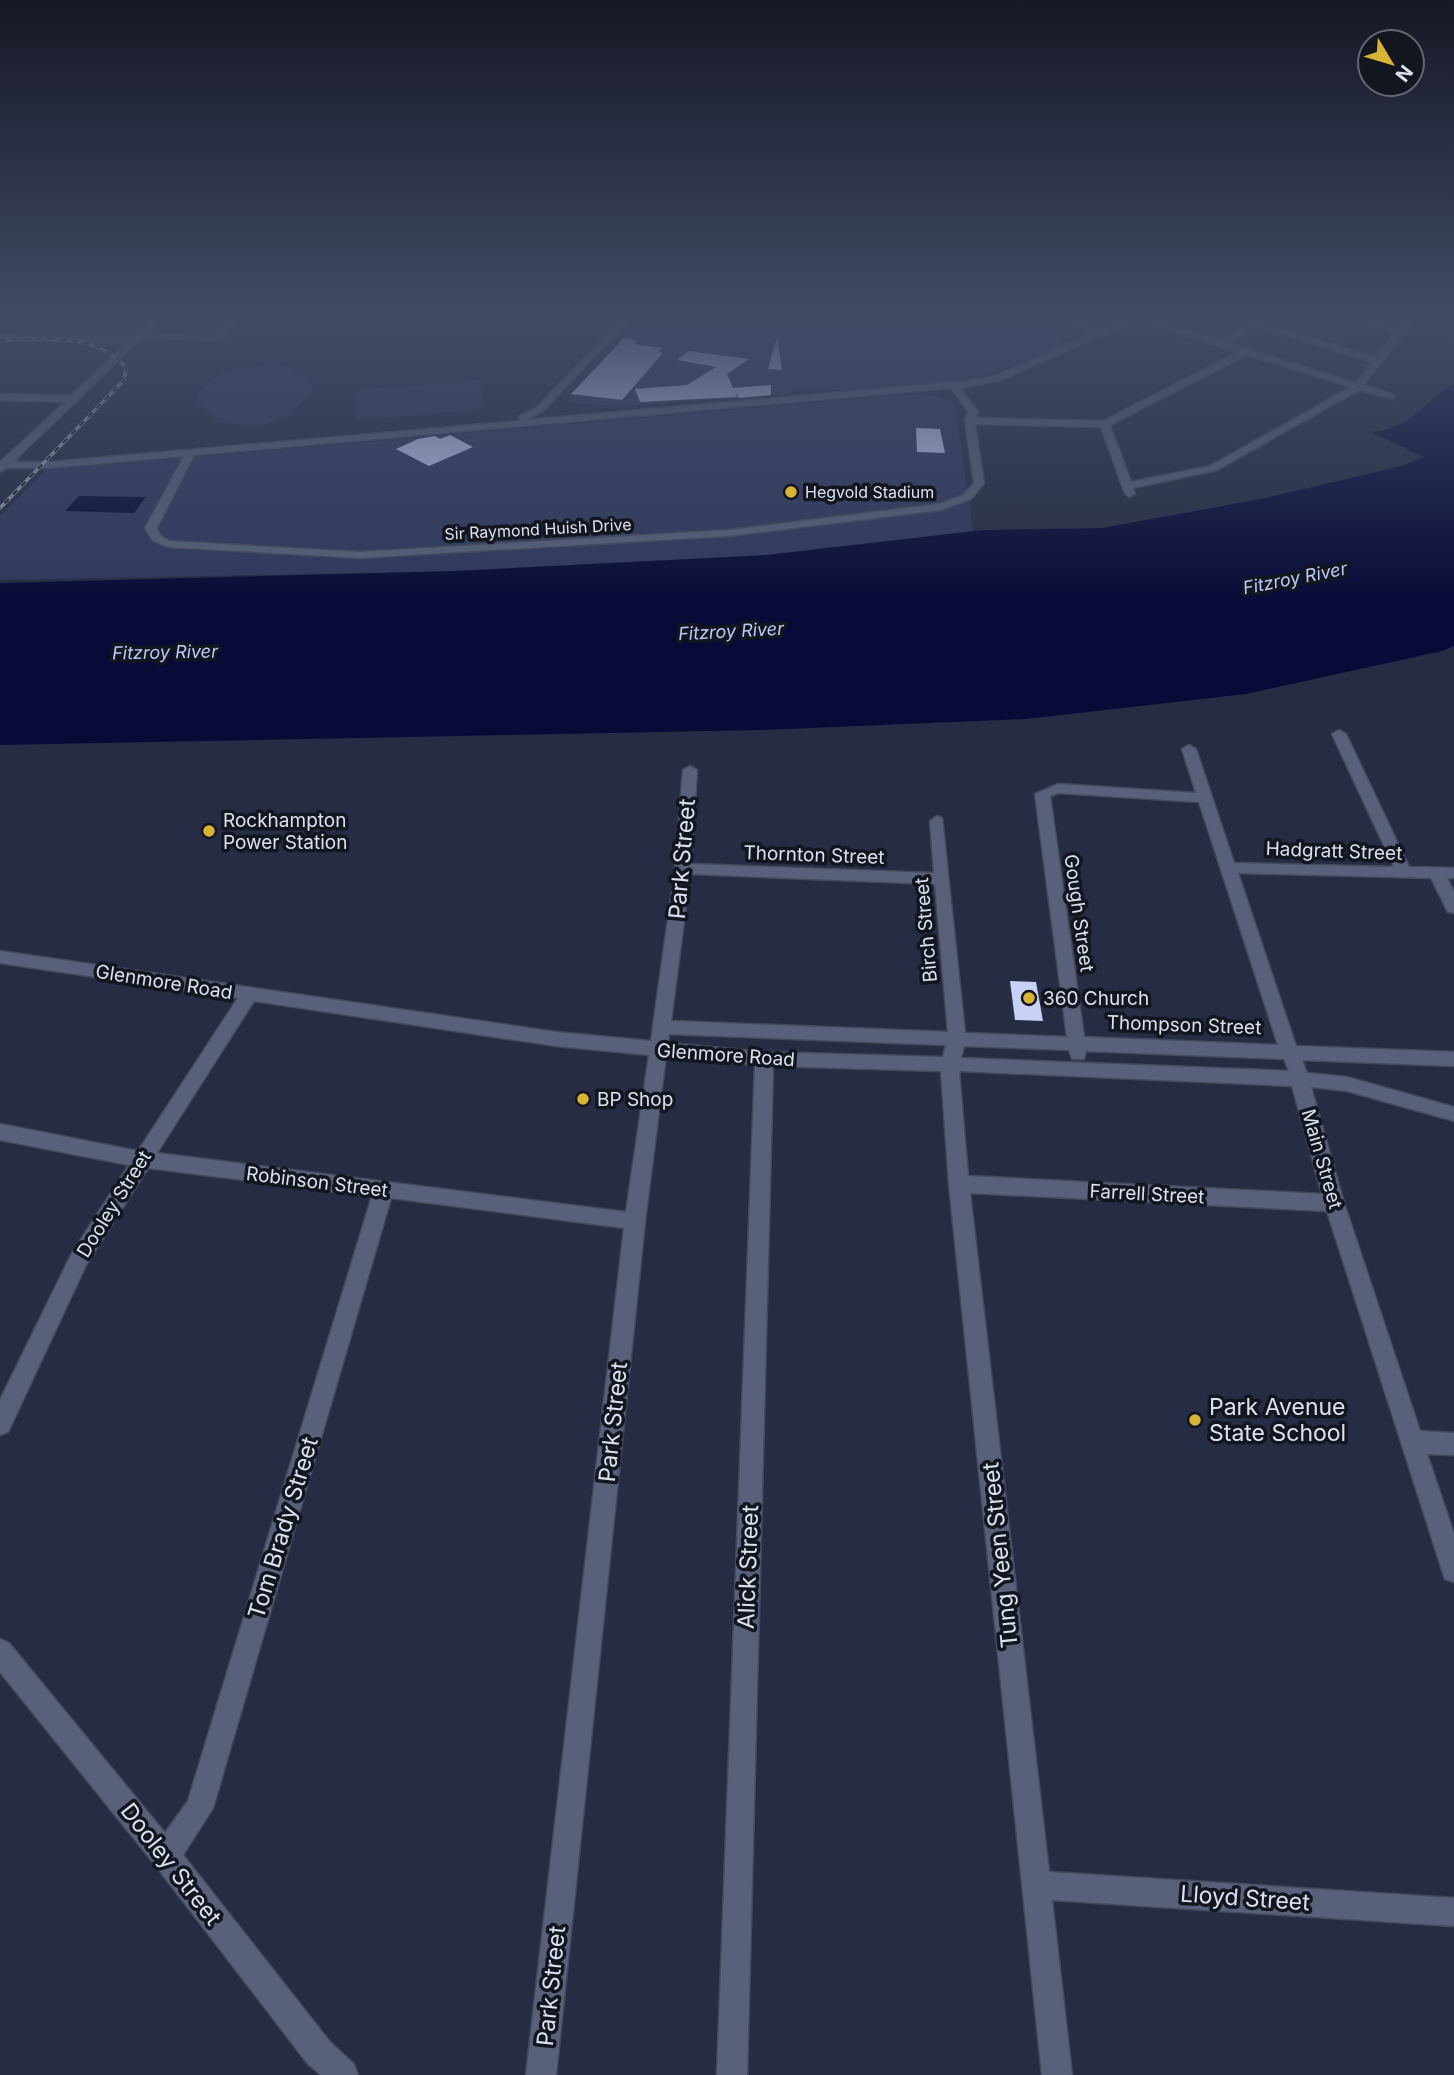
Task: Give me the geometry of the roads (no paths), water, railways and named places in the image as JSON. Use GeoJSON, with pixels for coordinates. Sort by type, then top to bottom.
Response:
{"type":"FeatureCollection","features":[{"type":"Feature","properties":{"kind":"street"},"geometry":{"type":"LineString","coordinates":[[0,478],[4,466],[58,414]]}},
{"type":"Feature","properties":{"kind":"street"},"geometry":{"type":"LineString","coordinates":[[505,423],[529,414]]}},
{"type":"Feature","properties":{"kind":"street"},"geometry":{"type":"LineString","coordinates":[[551,414],[551,418]]}},
{"type":"Feature","properties":{"kind":"street"},"geometry":{"type":"LineString","coordinates":[[588,414],[592,415]]}},
{"type":"Feature","properties":{"kind":"street"},"geometry":{"type":"LineString","coordinates":[[4,466],[44,465],[607,414]]}},
{"type":"Feature","properties":{"kind":"street"},"geometry":{"type":"LineString","coordinates":[[973,414],[970,421],[1105,424],[1125,414]]}},
{"type":"Feature","properties":{"kind":"street"},"geometry":{"type":"LineString","coordinates":[[1105,424],[1130,490],[1213,468],[1310,414]]}},
{"type":"Feature","properties":{"kind":"street","name":"Sir Raymond Huish Drive"},"geometry":{"type":"LineString","coordinates":[[188,452],[172,491],[151,528],[156,538],[167,544],[354,555],[734,532],[941,507],[960,501],[973,492],[979,482],[970,421]]}},
{"type":"Feature","properties":{"kind":"street"},"geometry":{"type":"LineString","coordinates":[[1339,734],[1404,873]]}},
{"type":"Feature","properties":{"kind":"street","name":"Main Street"},"geometry":{"type":"LineString","coordinates":[[1189,749],[1299,1079],[1334,1203],[1454,1570]]}},
{"type":"Feature","properties":{"kind":"street","name":"Park Street"},"geometry":{"type":"LineString","coordinates":[[541,2075],[635,1221],[656,1050],[683,869],[690,770]]}},
{"type":"Feature","properties":{"kind":"street","name":"Gough Street"},"geometry":{"type":"LineString","coordinates":[[1080,1068],[1042,794],[1058,788],[1204,798]]}},
{"type":"Feature","properties":{"kind":"street","name":"Birch Street"},"geometry":{"type":"LineString","coordinates":[[937,821],[957,1036]]}},
{"type":"Feature","properties":{"kind":"street","name":"Hadgratt Street"},"geometry":{"type":"LineString","coordinates":[[1230,868],[1454,873]]}},
{"type":"Feature","properties":{"kind":"street","name":"Thornton Street"},"geometry":{"type":"LineString","coordinates":[[683,869],[943,878]]}},
{"type":"Feature","properties":{"kind":"street"},"geometry":{"type":"LineString","coordinates":[[1437,874],[1454,908]]}},
{"type":"Feature","properties":{"kind":"street","name":"Glenmore Road"},"geometry":{"type":"LineString","coordinates":[[0,957],[556,1039],[656,1050],[764,1059],[950,1067],[1080,1068],[1299,1079],[1347,1084],[1454,1114]]}},
{"type":"Feature","properties":{"kind":"street","name":"Dooley Street"},"geometry":{"type":"LineString","coordinates":[[0,1424],[79,1259],[249,995]]}},
{"type":"Feature","properties":{"kind":"street","name":"Thompson Street"},"geometry":{"type":"LineString","coordinates":[[660,1027],[957,1036],[1454,1059]]}},
{"type":"Feature","properties":{"kind":"street","name":"Tung Yeen Street"},"geometry":{"type":"LineString","coordinates":[[957,1036],[950,1067],[959,1184],[1056,2075]]}},
{"type":"Feature","properties":{"kind":"street","name":"Alick Street"},"geometry":{"type":"LineString","coordinates":[[732,2075],[764,1059]]}},
{"type":"Feature","properties":{"kind":"street"},"geometry":{"type":"LineString","coordinates":[[1433,1109],[1454,1128]]}},
{"type":"Feature","properties":{"kind":"street","name":"Robinson Street"},"geometry":{"type":"LineString","coordinates":[[0,1132],[141,1159],[635,1221]]}},
{"type":"Feature","properties":{"kind":"street","name":"Farrell Street"},"geometry":{"type":"LineString","coordinates":[[959,1184],[1334,1203]]}},
{"type":"Feature","properties":{"kind":"street","name":"Tom Brady Street"},"geometry":{"type":"LineString","coordinates":[[166,1856],[199,1808],[383,1191]]}},
{"type":"Feature","properties":{"kind":"street"},"geometry":{"type":"LineString","coordinates":[[1412,1442],[1454,1444]]}},
{"type":"Feature","properties":{"kind":"street","name":"Dooley Street"},"geometry":{"type":"LineString","coordinates":[[0,1651],[166,1856],[275,1999],[319,2053],[343,2075]]}},
{"type":"Feature","properties":{"kind":"street","name":"Lloyd Street"},"geometry":{"type":"LineString","coordinates":[[1037,1885],[1454,1912]]}},
{"type":"Feature","properties":{"kind":"water","name":"Fitzroy River"},"geometry":{"type":"Polygon","coordinates":[[[1416,414],[1454,414],[1454,646],[1442,651],[1246,694],[1026,719],[760,730],[0,745],[0,583],[456,571],[767,555],[984,530],[1102,528],[1261,499],[1401,466],[1424,457],[1371,432],[1397,426],[1416,414]]]}},
{"type":"Feature","properties":{"kind":"water"},"geometry":{"type":"Polygon","coordinates":[[[79,496],[146,497],[134,513],[65,511],[79,496]]]}},
{"type":"Feature","properties":{"kind":"railway"},"geometry":{"type":"LineString","coordinates":[[0,508],[91,414]]}},
{"type":"Feature","properties":{"kind":"place","name":"Hegvold Stadium"},"geometry":{"type":"Point","coordinates":[791,492]}},
{"type":"Feature","properties":{"kind":"place","name":"Rockhampton Power Station"},"geometry":{"type":"Point","coordinates":[209,831]}},
{"type":"Feature","properties":{"kind":"place","name":"360 Church"},"geometry":{"type":"Point","coordinates":[1029,998]}},
{"type":"Feature","properties":{"kind":"place","name":"BP Shop"},"geometry":{"type":"Point","coordinates":[583,1099]}},
{"type":"Feature","properties":{"kind":"place","name":"Park Avenue State School"},"geometry":{"type":"Point","coordinates":[1195,1420]}}]}
